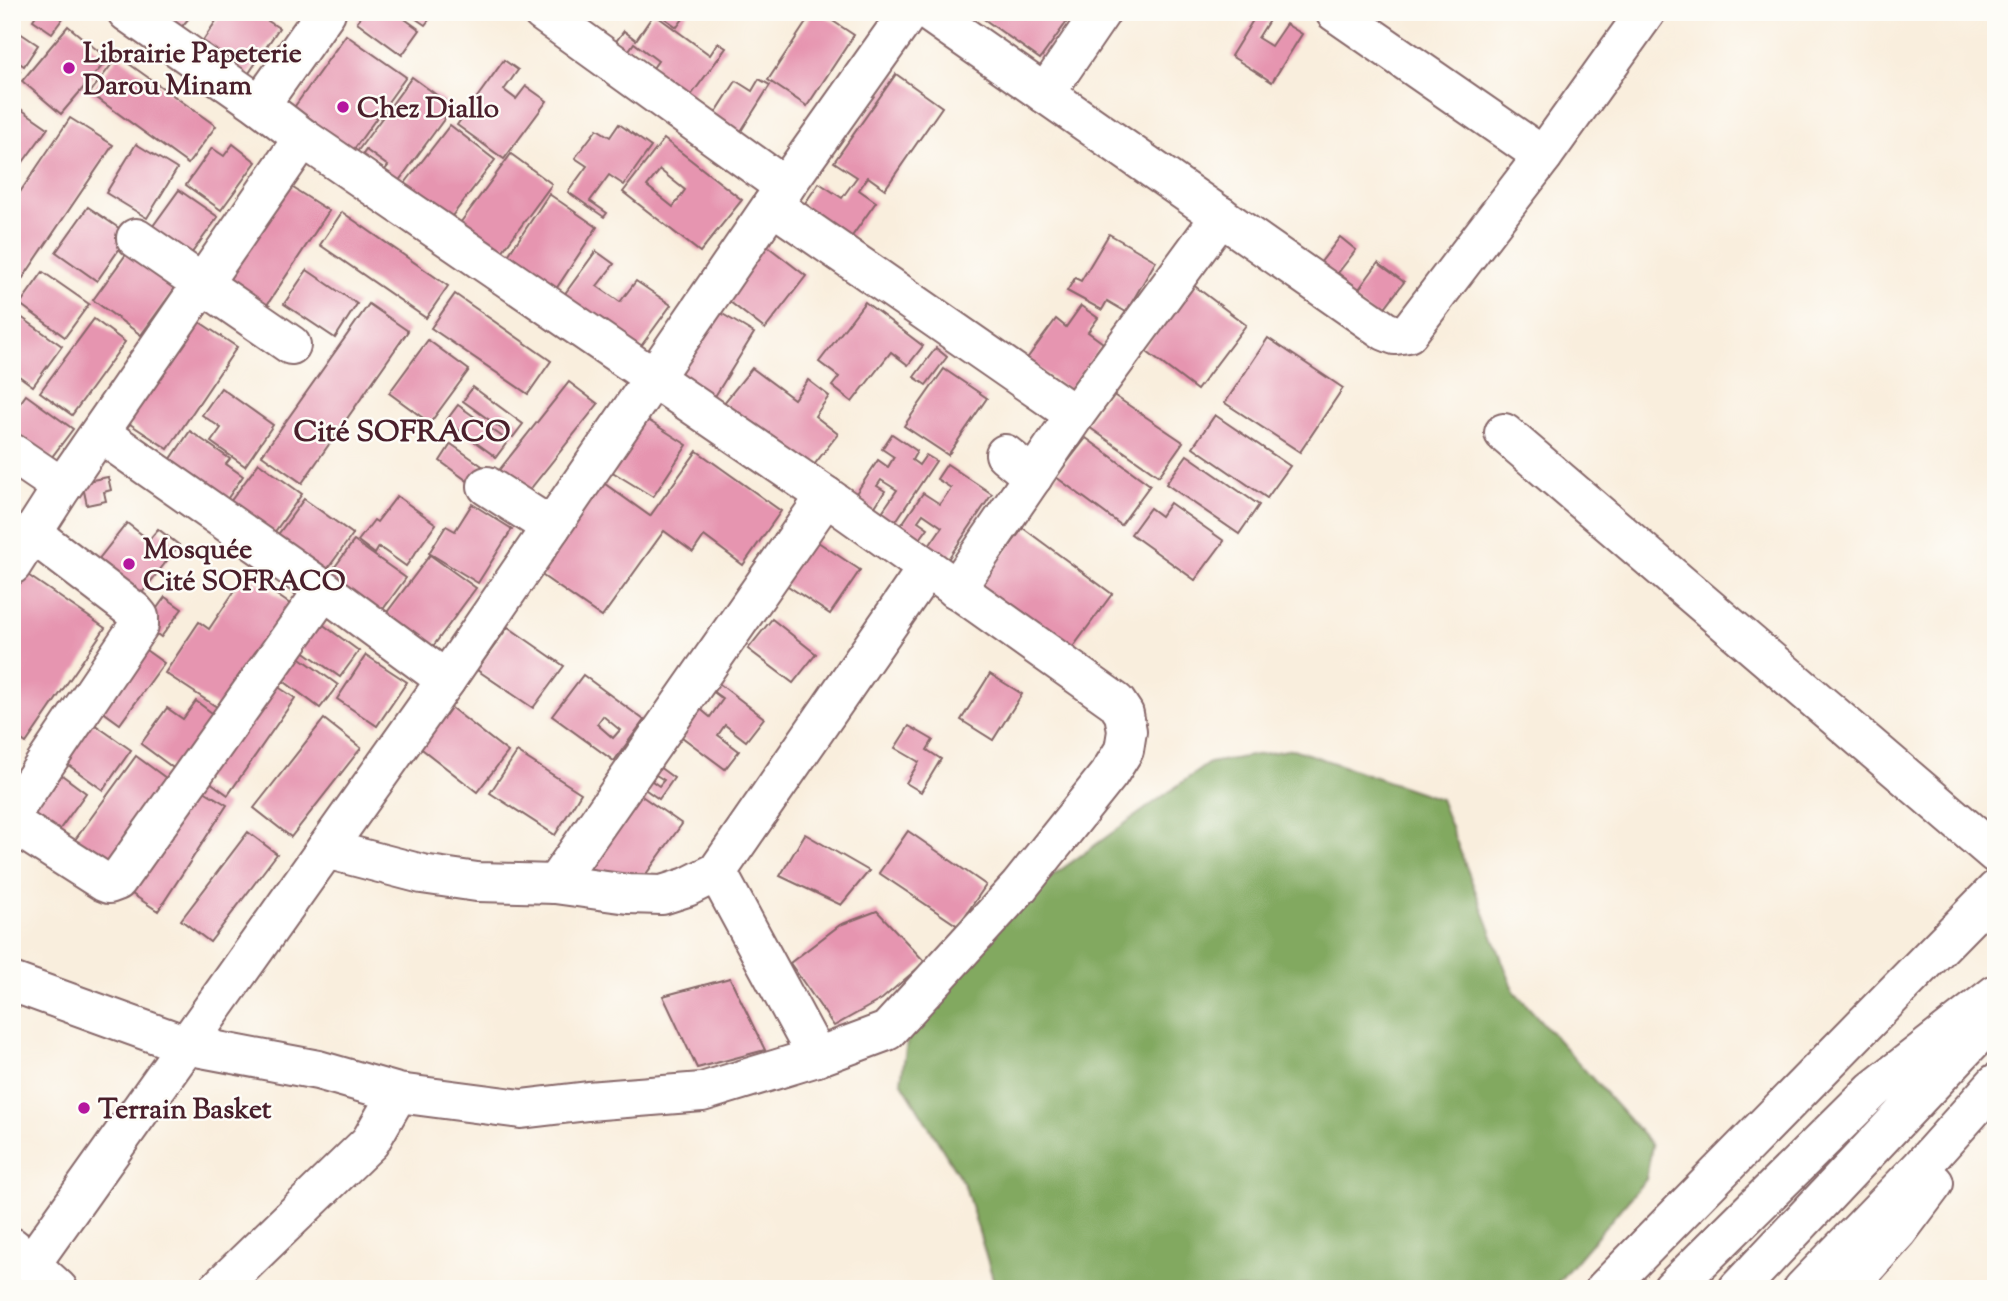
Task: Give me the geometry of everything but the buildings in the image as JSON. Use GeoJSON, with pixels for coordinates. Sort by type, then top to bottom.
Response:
{"type":"FeatureCollection","features":[{"type":"Feature","properties":{"kind":"main road"},"geometry":{"type":"LineString","coordinates":[[12,982],[186,1045],[318,1070],[398,1093],[521,1109],[702,1092],[817,1057],[887,1031],[1019,887],[1110,774],[1124,750],[1127,731],[1124,714],[1116,702],[826,496],[303,138],[127,12]]}},
{"type":"Feature","properties":{"kind":"main road"},"geometry":{"type":"LineString","coordinates":[[260,105],[326,12]]}},
{"type":"Feature","properties":{"kind":"main road"},"geometry":{"type":"LineString","coordinates":[[542,12],[778,196],[1075,415]]}},
{"type":"Feature","properties":{"kind":"main road"},"geometry":{"type":"LineString","coordinates":[[34,1266],[186,1045],[446,680],[778,196],[909,12]]}},
{"type":"Feature","properties":{"kind":"main road"},"geometry":{"type":"LineString","coordinates":[[928,12],[1385,331],[1402,335],[1408,333],[1543,156],[1646,12]]}},
{"type":"Feature","properties":{"kind":"main road"},"geometry":{"type":"LineString","coordinates":[[1045,94],[1101,12]]}},
{"type":"Feature","properties":{"kind":"main road"},"geometry":{"type":"LineString","coordinates":[[1335,12],[1543,156]]}},
{"type":"Feature","properties":{"kind":"main road"},"geometry":{"type":"LineString","coordinates":[[12,565],[62,487],[303,138]]}},
{"type":"Feature","properties":{"kind":"main road"},"geometry":{"type":"LineString","coordinates":[[326,849],[422,874],[477,882],[555,884],[628,894],[662,895],[687,887],[717,872],[942,579],[1019,465],[1075,415],[1221,216]]}},
{"type":"Feature","properties":{"kind":"main road"},"geometry":{"type":"LineString","coordinates":[[136,238],[292,345]]}},
{"type":"Feature","properties":{"kind":"main road"},"geometry":{"type":"LineString","coordinates":[[1504,433],[1996,854]]}},
{"type":"Feature","properties":{"kind":"main road"},"geometry":{"type":"LineString","coordinates":[[101,434],[324,590],[446,680]]}},
{"type":"Feature","properties":{"kind":"main road"},"geometry":{"type":"LineString","coordinates":[[12,453],[62,487]]}},
{"type":"Feature","properties":{"kind":"main road"},"geometry":{"type":"LineString","coordinates":[[487,486],[551,527]]}},
{"type":"Feature","properties":{"kind":"main road"},"geometry":{"type":"LineString","coordinates":[[555,884],[826,496]]}},
{"type":"Feature","properties":{"kind":"main road"},"geometry":{"type":"LineString","coordinates":[[12,813],[139,621],[134,611],[33,534]]}},
{"type":"Feature","properties":{"kind":"main road"},"geometry":{"type":"LineString","coordinates":[[12,823],[104,882],[109,884],[117,881],[324,590]]}},
{"type":"Feature","properties":{"kind":"main road"},"geometry":{"type":"LineString","coordinates":[[717,872],[817,1057]]}},
{"type":"Feature","properties":{"kind":"main road"},"geometry":{"type":"LineString","coordinates":[[1605,1289],[1996,890]]}},
{"type":"Feature","properties":{"kind":"main road"},"geometry":{"type":"LineString","coordinates":[[1672,1289],[1873,1090],[1996,994]]}},
{"type":"Feature","properties":{"kind":"main road"},"geometry":{"type":"LineString","coordinates":[[1738,1289],[1996,1016]]}},
{"type":"Feature","properties":{"kind":"main road"},"geometry":{"type":"LineString","coordinates":[[1803,1289],[1921,1167],[1996,1083]]}},
{"type":"Feature","properties":{"kind":"main road"},"geometry":{"type":"LineString","coordinates":[[218,1289],[370,1142],[398,1093]]}},
{"type":"Feature","properties":{"kind":"main road"},"geometry":{"type":"LineString","coordinates":[[1846,1289],[1898,1230],[1996,1102]]}},
{"type":"Feature","properties":{"kind":"green space"},"geometry":{"type":"Polygon","coordinates":[[[1293,749],[1440,799],[1514,991],[1652,1145],[1646,1179],[1552,1289],[990,1289],[994,1282],[965,1186],[901,1081],[911,1016],[976,931],[1209,763],[1293,749]]]}},
{"type":"Feature","properties":{"kind":"place","name":"Librairie Papeterie Darou Minam"},"geometry":{"type":"Point","coordinates":[69,68]}},
{"type":"Feature","properties":{"kind":"place","name":"Chez Diallo"},"geometry":{"type":"Point","coordinates":[343,107]}},
{"type":"Feature","properties":{"kind":"place","name":"Mosquée Cité SOFRACO"},"geometry":{"type":"Point","coordinates":[129,564]}},
{"type":"Feature","properties":{"kind":"place","name":"Terrain Basket"},"geometry":{"type":"Point","coordinates":[84,1108]}},
{"type":"Feature","properties":{"kind":"district","name":"Cité SOFRACO"},"geometry":{"type":"Point","coordinates":[402,431]}}]}
